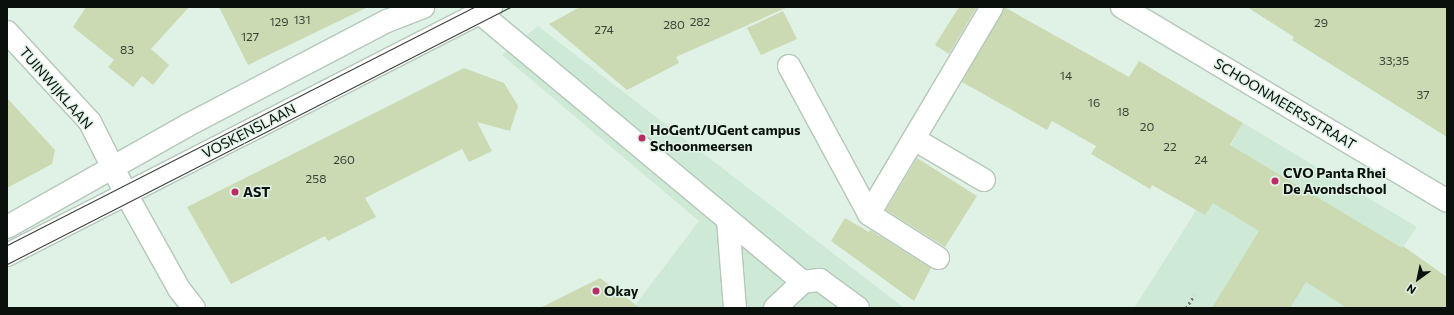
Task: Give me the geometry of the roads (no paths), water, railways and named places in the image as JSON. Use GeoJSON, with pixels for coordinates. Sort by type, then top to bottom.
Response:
{"type":"FeatureCollection","features":[{"type":"Feature","properties":{"kind":"street"},"geometry":{"type":"LineString","coordinates":[[7,227],[186,126],[359,36],[423,7]]}},
{"type":"Feature","properties":{"kind":"street"},"geometry":{"type":"LineString","coordinates":[[869,214],[992,7]]}},
{"type":"Feature","properties":{"kind":"street","name":"SCHOONMEERSSTRAAT"},"geometry":{"type":"LineString","coordinates":[[1122,7],[1447,201]]}},
{"type":"Feature","properties":{"kind":"street"},"geometry":{"type":"LineString","coordinates":[[485,10],[728,220],[803,282]]}},
{"type":"Feature","properties":{"kind":"street","name":"VOSKENSLAAN"},"geometry":{"type":"LineString","coordinates":[[7,255],[485,10]]}},
{"type":"Feature","properties":{"kind":"street","name":"TUINWIJKLAAN"},"geometry":{"type":"LineString","coordinates":[[7,32],[90,122],[126,194],[179,289],[194,308]]}},
{"type":"Feature","properties":{"kind":"street"},"geometry":{"type":"LineString","coordinates":[[789,66],[869,214],[938,258]]}},
{"type":"Feature","properties":{"kind":"street"},"geometry":{"type":"LineString","coordinates":[[914,139],[984,180]]}},
{"type":"Feature","properties":{"kind":"street"},"geometry":{"type":"LineString","coordinates":[[728,220],[735,308]]}},
{"type":"Feature","properties":{"kind":"street"},"geometry":{"type":"LineString","coordinates":[[775,308],[803,282],[820,280],[858,308]]}},
{"type":"Feature","properties":{"kind":"tram line"},"geometry":{"type":"LineString","coordinates":[[7,245],[474,7]]}},
{"type":"Feature","properties":{"kind":"tram line"},"geometry":{"type":"LineString","coordinates":[[7,264],[510,7]]}},
{"type":"Feature","properties":{"kind":"place","name":"HoGent/UGent campus Schoonmeersen"},"geometry":{"type":"Point","coordinates":[642,138]}},
{"type":"Feature","properties":{"kind":"place","name":"CVO Panta Rhei De Avondschool"},"geometry":{"type":"Point","coordinates":[1275,181]}},
{"type":"Feature","properties":{"kind":"place","name":"AST"},"geometry":{"type":"Point","coordinates":[235,192]}},
{"type":"Feature","properties":{"kind":"place","name":"Okay"},"geometry":{"type":"Point","coordinates":[596,291]}}]}
